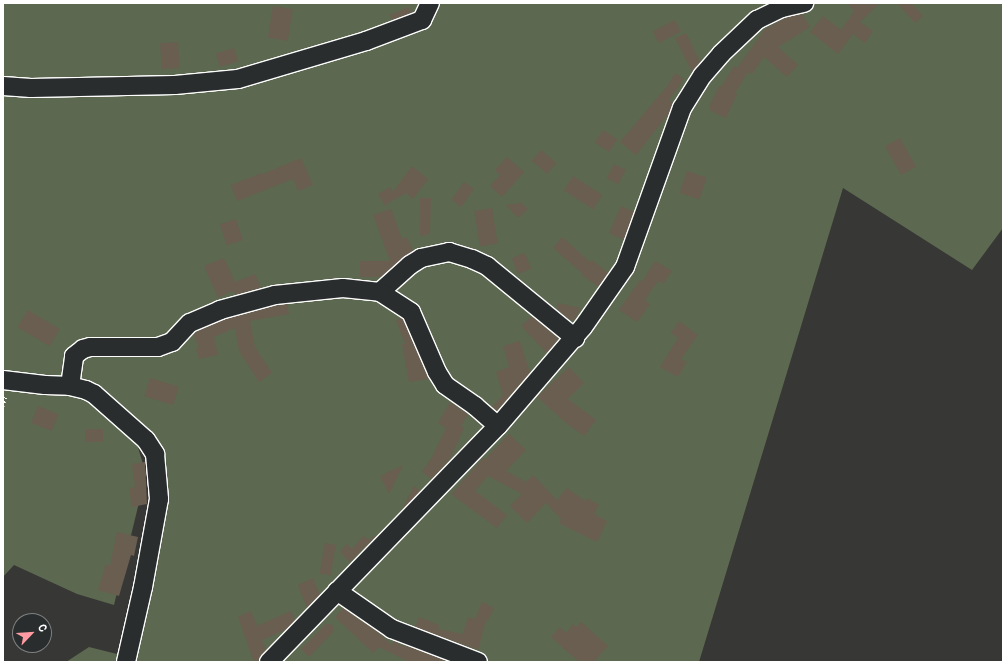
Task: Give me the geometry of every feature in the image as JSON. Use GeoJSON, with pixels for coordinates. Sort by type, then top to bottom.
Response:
{"type":"FeatureCollection","features":[{"type":"Feature","properties":{"kind":"street"},"geometry":{"type":"LineString","coordinates":[[3,86],[31,88],[175,85],[238,79],[366,41],[422,20],[430,3]]}},
{"type":"Feature","properties":{"kind":"street"},"geometry":{"type":"LineString","coordinates":[[269,662],[498,426],[575,338],[625,267],[682,108],[689,94],[702,75],[749,26],[779,6],[804,3]]}},
{"type":"Feature","properties":{"kind":"street"},"geometry":{"type":"LineString","coordinates":[[380,292],[410,265],[421,258],[449,252],[472,259],[487,266],[575,338]]}},
{"type":"Feature","properties":{"kind":"street"},"geometry":{"type":"LineString","coordinates":[[70,386],[74,356],[84,349],[90,347],[158,347],[172,342],[190,323],[220,310],[275,295],[343,288],[380,292],[412,312],[437,372],[445,385],[475,406],[498,426]]}},
{"type":"Feature","properties":{"kind":"street"},"geometry":{"type":"LineString","coordinates":[[3,380],[45,385],[70,386],[86,390],[94,394],[146,440],[155,454],[159,499],[144,587],[126,662]]}},
{"type":"Feature","properties":{"kind":"street"},"geometry":{"type":"LineString","coordinates":[[337,591],[392,629],[478,662]]}},
{"type":"Feature","properties":{"kind":"green space"},"geometry":{"type":"Polygon","coordinates":[[[3,3],[1003,3],[1003,228],[972,270],[843,188],[699,662],[66,662],[89,647],[125,656],[158,447],[141,424],[90,388],[3,378],[3,3]]]}},
{"type":"Feature","properties":{"kind":"green space"},"geometry":{"type":"Polygon","coordinates":[[[14,386],[57,390],[100,407],[137,444],[146,474],[114,605],[77,594],[14,565],[3,577],[3,392],[14,386]]]}},
{"type":"Feature","properties":{"kind":"building"},"geometry":{"type":"Polygon","coordinates":[[[847,3],[880,3],[860,22],[873,31],[865,43],[853,34],[838,54],[810,32],[823,16],[841,30],[854,11],[847,3]]]}},
{"type":"Feature","properties":{"kind":"building"},"geometry":{"type":"Polygon","coordinates":[[[897,3],[911,3],[923,16],[915,23],[897,3]]]}},
{"type":"Feature","properties":{"kind":"building"},"geometry":{"type":"Polygon","coordinates":[[[273,6],[293,9],[288,41],[268,38],[273,6]]]}},
{"type":"Feature","properties":{"kind":"building"},"geometry":{"type":"Polygon","coordinates":[[[409,7],[411,13],[392,20],[390,15],[409,7]]]}},
{"type":"Feature","properties":{"kind":"building"},"geometry":{"type":"Polygon","coordinates":[[[802,14],[810,27],[778,47],[798,65],[787,77],[764,57],[752,74],[748,72],[735,93],[737,94],[726,118],[711,111],[709,107],[719,86],[721,87],[734,66],[737,68],[765,29],[785,18],[802,14]]]}},
{"type":"Feature","properties":{"kind":"building"},"geometry":{"type":"Polygon","coordinates":[[[675,20],[681,32],[659,43],[653,31],[675,20]]]}},
{"type":"Feature","properties":{"kind":"building"},"geometry":{"type":"Polygon","coordinates":[[[686,33],[700,62],[692,72],[675,38],[686,33]]]}},
{"type":"Feature","properties":{"kind":"building"},"geometry":{"type":"Polygon","coordinates":[[[178,42],[180,68],[162,69],[160,43],[178,42]]]}},
{"type":"Feature","properties":{"kind":"building"},"geometry":{"type":"Polygon","coordinates":[[[234,48],[238,61],[220,67],[216,54],[234,48]]]}},
{"type":"Feature","properties":{"kind":"building"},"geometry":{"type":"Polygon","coordinates":[[[675,73],[684,79],[669,100],[673,103],[670,112],[636,155],[620,142],[668,85],[675,73]]]}},
{"type":"Feature","properties":{"kind":"building"},"geometry":{"type":"Polygon","coordinates":[[[603,130],[617,139],[609,152],[595,143],[603,130]]]}},
{"type":"Feature","properties":{"kind":"building"},"geometry":{"type":"Polygon","coordinates":[[[900,138],[916,167],[901,175],[885,146],[900,138]]]}},
{"type":"Feature","properties":{"kind":"building"},"geometry":{"type":"Polygon","coordinates":[[[541,150],[556,163],[547,174],[532,161],[541,150]]]}},
{"type":"Feature","properties":{"kind":"building"},"geometry":{"type":"Polygon","coordinates":[[[507,157],[524,172],[502,197],[490,186],[500,175],[495,170],[507,157]]]}},
{"type":"Feature","properties":{"kind":"building"},"geometry":{"type":"Polygon","coordinates":[[[301,158],[313,185],[298,191],[293,179],[237,201],[231,185],[262,173],[263,174],[301,158]]]}},
{"type":"Feature","properties":{"kind":"building"},"geometry":{"type":"Polygon","coordinates":[[[614,164],[626,170],[618,184],[607,178],[614,164]]]}},
{"type":"Feature","properties":{"kind":"building"},"geometry":{"type":"Polygon","coordinates":[[[412,166],[428,179],[413,199],[406,193],[383,206],[384,204],[378,194],[390,187],[393,192],[412,166]]]}},
{"type":"Feature","properties":{"kind":"building"},"geometry":{"type":"Polygon","coordinates":[[[687,171],[707,178],[699,200],[680,193],[687,171]]]}},
{"type":"Feature","properties":{"kind":"building"},"geometry":{"type":"Polygon","coordinates":[[[573,176],[602,195],[593,209],[564,190],[573,176]]]}},
{"type":"Feature","properties":{"kind":"building"},"geometry":{"type":"Polygon","coordinates":[[[464,182],[474,189],[461,207],[451,200],[464,182]]]}},
{"type":"Feature","properties":{"kind":"building"},"geometry":{"type":"Polygon","coordinates":[[[420,198],[431,198],[430,234],[420,236],[420,198]]]}},
{"type":"Feature","properties":{"kind":"building"},"geometry":{"type":"Polygon","coordinates":[[[522,203],[528,209],[518,218],[506,205],[522,203]]]}},
{"type":"Feature","properties":{"kind":"building"},"geometry":{"type":"Polygon","coordinates":[[[621,206],[634,212],[624,240],[609,233],[621,206]]]}},
{"type":"Feature","properties":{"kind":"building"},"geometry":{"type":"Polygon","coordinates":[[[492,208],[498,244],[480,246],[474,211],[492,208]]]}},
{"type":"Feature","properties":{"kind":"building"},"geometry":{"type":"Polygon","coordinates":[[[391,209],[402,239],[407,237],[413,251],[381,277],[360,277],[360,261],[390,261],[373,215],[391,209]]]}},
{"type":"Feature","properties":{"kind":"building"},"geometry":{"type":"Polygon","coordinates":[[[236,219],[243,240],[227,245],[220,224],[236,219]]]}},
{"type":"Feature","properties":{"kind":"building"},"geometry":{"type":"Polygon","coordinates":[[[562,237],[590,262],[592,260],[608,273],[599,287],[582,275],[582,273],[553,248],[562,237]]]}},
{"type":"Feature","properties":{"kind":"building"},"geometry":{"type":"Polygon","coordinates":[[[525,253],[531,269],[518,274],[512,258],[525,253]]]}},
{"type":"Feature","properties":{"kind":"building"},"geometry":{"type":"Polygon","coordinates":[[[224,258],[235,282],[255,274],[261,288],[235,295],[233,291],[218,298],[204,266],[224,258]]]}},
{"type":"Feature","properties":{"kind":"building"},"geometry":{"type":"Polygon","coordinates":[[[655,261],[672,271],[663,284],[658,281],[645,300],[650,304],[637,322],[619,310],[640,280],[642,282],[655,261]]]}},
{"type":"Feature","properties":{"kind":"building"},"geometry":{"type":"Polygon","coordinates":[[[558,303],[580,308],[575,320],[568,319],[557,309],[558,303]]]}},
{"type":"Feature","properties":{"kind":"building"},"geometry":{"type":"Polygon","coordinates":[[[287,304],[289,314],[250,321],[255,347],[272,373],[259,382],[239,351],[235,328],[214,337],[218,355],[199,359],[196,348],[199,347],[193,335],[196,332],[223,320],[277,305],[287,304]]]}},
{"type":"Feature","properties":{"kind":"building"},"geometry":{"type":"Polygon","coordinates":[[[28,310],[60,329],[49,346],[18,327],[28,310]]]}},
{"type":"Feature","properties":{"kind":"building"},"geometry":{"type":"Polygon","coordinates":[[[532,316],[559,339],[547,353],[521,326],[532,316]]]}},
{"type":"Feature","properties":{"kind":"building"},"geometry":{"type":"Polygon","coordinates":[[[401,318],[403,319],[429,379],[409,382],[402,344],[405,344],[396,320],[401,318]]]}},
{"type":"Feature","properties":{"kind":"building"},"geometry":{"type":"Polygon","coordinates":[[[679,321],[698,335],[681,359],[687,362],[678,377],[660,367],[678,338],[671,333],[679,321]]]}},
{"type":"Feature","properties":{"kind":"building"},"geometry":{"type":"Polygon","coordinates":[[[520,341],[530,373],[497,411],[492,407],[503,395],[496,372],[509,367],[503,346],[520,341]]]}},
{"type":"Feature","properties":{"kind":"building"},"geometry":{"type":"Polygon","coordinates":[[[569,367],[584,383],[568,399],[596,420],[584,436],[565,422],[537,397],[569,367]]]}},
{"type":"Feature","properties":{"kind":"building"},"geometry":{"type":"Polygon","coordinates":[[[150,378],[179,387],[173,405],[144,396],[150,378]]]}},
{"type":"Feature","properties":{"kind":"building"},"geometry":{"type":"Polygon","coordinates":[[[450,402],[468,414],[461,426],[464,428],[450,459],[432,479],[422,472],[432,457],[446,428],[438,423],[450,402]]]}},
{"type":"Feature","properties":{"kind":"building"},"geometry":{"type":"Polygon","coordinates":[[[38,406],[58,414],[52,431],[31,423],[38,406]]]}},
{"type":"Feature","properties":{"kind":"building"},"geometry":{"type":"Polygon","coordinates":[[[85,429],[103,429],[103,442],[85,442],[85,429]]]}},
{"type":"Feature","properties":{"kind":"building"},"geometry":{"type":"Polygon","coordinates":[[[509,434],[526,450],[506,471],[526,482],[533,475],[557,500],[567,488],[585,501],[587,498],[599,505],[594,514],[607,521],[597,542],[559,523],[561,519],[546,503],[527,523],[510,506],[522,494],[488,476],[475,491],[507,515],[497,528],[451,494],[483,458],[485,459],[509,434]]]}},
{"type":"Feature","properties":{"kind":"building"},"geometry":{"type":"Polygon","coordinates":[[[145,462],[147,504],[132,507],[129,488],[135,487],[132,464],[145,462]]]}},
{"type":"Feature","properties":{"kind":"building"},"geometry":{"type":"Polygon","coordinates":[[[403,465],[389,494],[380,476],[403,465]]]}},
{"type":"Feature","properties":{"kind":"building"},"geometry":{"type":"Polygon","coordinates":[[[414,486],[420,491],[402,509],[414,486]]]}},
{"type":"Feature","properties":{"kind":"building"},"geometry":{"type":"Polygon","coordinates":[[[117,532],[138,537],[134,556],[131,555],[119,596],[98,590],[106,564],[110,566],[117,532]]]}},
{"type":"Feature","properties":{"kind":"building"},"geometry":{"type":"Polygon","coordinates":[[[374,535],[376,536],[350,562],[340,552],[347,544],[352,549],[363,536],[369,540],[374,535]]]}},
{"type":"Feature","properties":{"kind":"building"},"geometry":{"type":"Polygon","coordinates":[[[325,543],[336,545],[330,575],[320,574],[325,543]]]}},
{"type":"Feature","properties":{"kind":"building"},"geometry":{"type":"Polygon","coordinates":[[[313,578],[320,595],[307,608],[298,585],[313,578]]]}},
{"type":"Feature","properties":{"kind":"building"},"geometry":{"type":"Polygon","coordinates":[[[482,602],[494,608],[488,621],[486,620],[478,650],[415,627],[419,617],[439,625],[438,629],[463,634],[468,617],[475,619],[482,602]]]}},
{"type":"Feature","properties":{"kind":"building"},"geometry":{"type":"Polygon","coordinates":[[[343,608],[380,634],[392,645],[394,641],[406,647],[407,646],[449,662],[409,662],[379,647],[373,653],[335,617],[343,608]]]}},
{"type":"Feature","properties":{"kind":"building"},"geometry":{"type":"Polygon","coordinates":[[[251,611],[257,626],[291,611],[295,620],[286,630],[262,640],[266,650],[257,662],[254,662],[238,617],[251,611]]]}},
{"type":"Feature","properties":{"kind":"building"},"geometry":{"type":"Polygon","coordinates":[[[581,622],[608,646],[594,662],[579,662],[551,637],[560,627],[566,633],[573,624],[576,627],[581,622]]]}},
{"type":"Feature","properties":{"kind":"building"},"geometry":{"type":"Polygon","coordinates":[[[326,624],[332,624],[334,631],[309,657],[301,649],[326,624]]]}}]}
